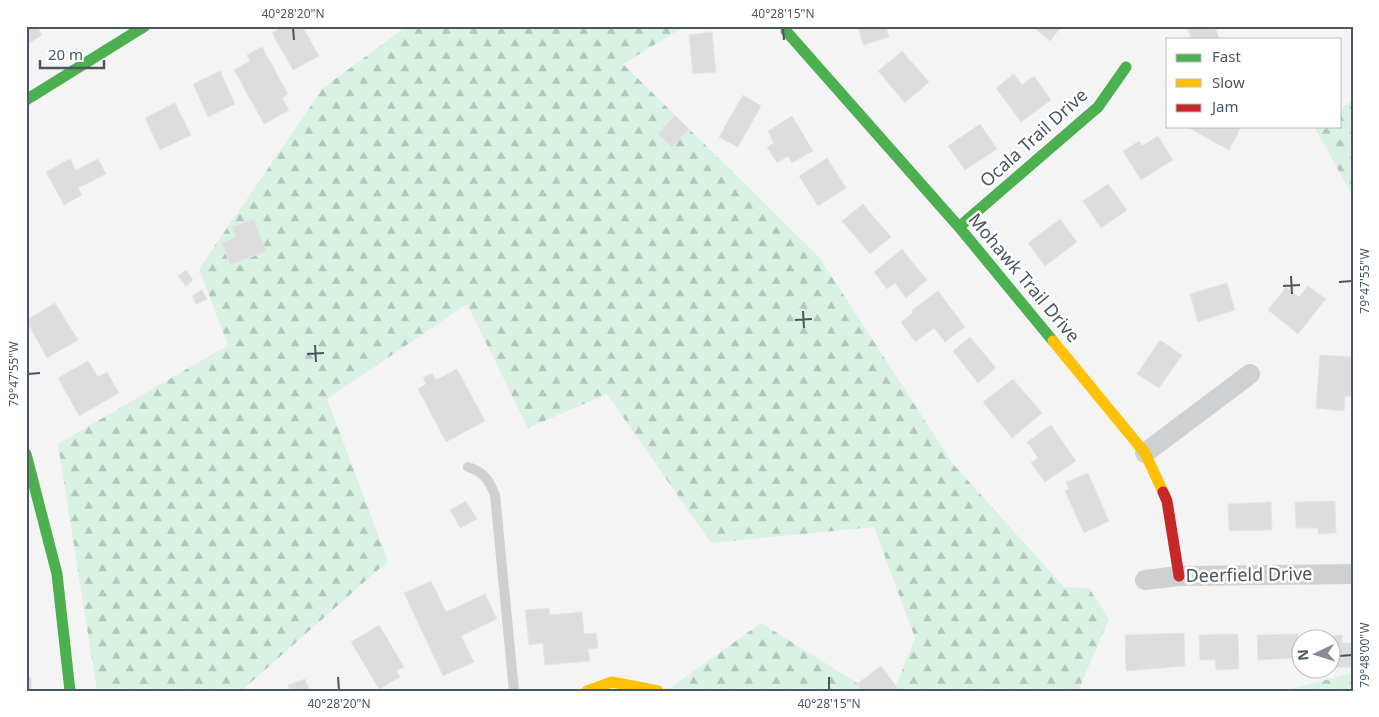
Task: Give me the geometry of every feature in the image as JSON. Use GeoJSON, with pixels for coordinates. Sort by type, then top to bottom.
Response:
{"type":"FeatureCollection","features":[{"type":"Feature","properties":{"kind":"street"},"geometry":{"type":"LineString","coordinates":[[26,100],[144,26]]}},
{"type":"Feature","properties":{"kind":"street","name":"Mohawk Trail Drive"},"geometry":{"type":"LineString","coordinates":[[786,31],[959,227],[1145,452],[1167,501],[1179,576]]}},
{"type":"Feature","properties":{"kind":"street","name":"Ocala Trail Drive"},"geometry":{"type":"LineString","coordinates":[[959,227],[1098,107],[1126,68]]}},
{"type":"Feature","properties":{"kind":"street"},"geometry":{"type":"LineString","coordinates":[[1145,452],[1250,374]]}},
{"type":"Feature","properties":{"kind":"street"},"geometry":{"type":"LineString","coordinates":[[26,454],[57,574],[70,691]]}},
{"type":"Feature","properties":{"kind":"street","name":"Deerfield Drive"},"geometry":{"type":"LineString","coordinates":[[1145,580],[1179,576],[1353,574]]}},
{"type":"Feature","properties":{"kind":"street"},"geometry":{"type":"LineString","coordinates":[[587,691],[612,682],[658,691]]}},
{"type":"Feature","properties":{"kind":"lane"},"geometry":{"type":"LineString","coordinates":[[468,467],[479,470],[488,479],[495,495],[514,691]]}},
{"type":"Feature","properties":{"kind":"green space"},"geometry":{"type":"Polygon","coordinates":[[[407,26],[685,26],[623,64],[819,257],[953,464],[1064,587],[1089,588],[1109,619],[1078,691],[894,691],[915,638],[874,527],[711,543],[607,394],[528,428],[467,304],[327,399],[388,561],[241,691],[97,691],[58,444],[228,345],[199,269],[323,88],[407,26]]]}},
{"type":"Feature","properties":{"kind":"green space"},"geometry":{"type":"Polygon","coordinates":[[[1353,100],[1353,197],[1315,128],[1342,128],[1342,108],[1353,100]]]}},
{"type":"Feature","properties":{"kind":"green space"},"geometry":{"type":"Polygon","coordinates":[[[761,623],[870,691],[666,691],[761,623]]]}},
{"type":"Feature","properties":{"kind":"green space"},"geometry":{"type":"Polygon","coordinates":[[[1353,673],[1353,691],[1283,691],[1326,680],[1342,680],[1342,676],[1353,673]]]}},
{"type":"Feature","properties":{"kind":"building"},"geometry":{"type":"Polygon","coordinates":[[[26,26],[37,26],[42,35],[26,45],[26,26]]]}},
{"type":"Feature","properties":{"kind":"building"},"geometry":{"type":"Polygon","coordinates":[[[283,26],[302,26],[319,56],[293,70],[272,33],[283,26]]]}},
{"type":"Feature","properties":{"kind":"building"},"geometry":{"type":"Polygon","coordinates":[[[858,26],[886,26],[889,37],[863,45],[858,26]]]}},
{"type":"Feature","properties":{"kind":"building"},"geometry":{"type":"Polygon","coordinates":[[[1032,26],[1062,26],[1050,41],[1032,26]]]}},
{"type":"Feature","properties":{"kind":"building"},"geometry":{"type":"Polygon","coordinates":[[[1187,26],[1215,26],[1219,38],[1191,38],[1187,26]]]}},
{"type":"Feature","properties":{"kind":"building"},"geometry":{"type":"Polygon","coordinates":[[[712,32],[716,72],[693,74],[689,35],[712,32]]]}},
{"type":"Feature","properties":{"kind":"building"},"geometry":{"type":"Polygon","coordinates":[[[262,47],[288,94],[282,98],[289,110],[264,124],[234,70],[250,61],[247,55],[262,47]]]}},
{"type":"Feature","properties":{"kind":"building"},"geometry":{"type":"Polygon","coordinates":[[[902,51],[929,82],[905,103],[878,71],[902,51]]]}},
{"type":"Feature","properties":{"kind":"building"},"geometry":{"type":"Polygon","coordinates":[[[220,71],[235,104],[208,117],[193,84],[220,71]]]}},
{"type":"Feature","properties":{"kind":"building"},"geometry":{"type":"Polygon","coordinates":[[[1014,74],[1022,85],[1034,76],[1051,100],[1021,122],[996,88],[1014,74]]]}},
{"type":"Feature","properties":{"kind":"building"},"geometry":{"type":"Polygon","coordinates":[[[743,95],[761,106],[738,147],[719,137],[743,95]]]}},
{"type":"Feature","properties":{"kind":"building"},"geometry":{"type":"Polygon","coordinates":[[[175,103],[191,135],[160,150],[145,118],[175,103]]]}},
{"type":"Feature","properties":{"kind":"building"},"geometry":{"type":"Polygon","coordinates":[[[675,115],[689,129],[672,147],[658,134],[675,115]]]}},
{"type":"Feature","properties":{"kind":"building"},"geometry":{"type":"Polygon","coordinates":[[[792,116],[813,151],[792,163],[788,156],[777,163],[767,147],[774,143],[768,131],[792,116]]]}},
{"type":"Feature","properties":{"kind":"building"},"geometry":{"type":"Polygon","coordinates":[[[980,124],[997,149],[965,170],[948,146],[980,124]]]}},
{"type":"Feature","properties":{"kind":"building"},"geometry":{"type":"Polygon","coordinates":[[[1189,128],[1240,128],[1229,150],[1189,128]]]}},
{"type":"Feature","properties":{"kind":"building"},"geometry":{"type":"Polygon","coordinates":[[[1158,136],[1173,160],[1141,180],[1123,151],[1139,141],[1142,146],[1158,136]]]}},
{"type":"Feature","properties":{"kind":"building"},"geometry":{"type":"Polygon","coordinates":[[[827,158],[846,188],[818,206],[799,176],[827,158]]]}},
{"type":"Feature","properties":{"kind":"building"},"geometry":{"type":"Polygon","coordinates":[[[70,159],[76,170],[98,159],[106,174],[78,188],[82,195],[64,205],[46,172],[70,159]]]}},
{"type":"Feature","properties":{"kind":"building"},"geometry":{"type":"Polygon","coordinates":[[[1108,184],[1127,210],[1101,228],[1083,201],[1108,184]]]}},
{"type":"Feature","properties":{"kind":"building"},"geometry":{"type":"Polygon","coordinates":[[[863,204],[891,237],[870,254],[842,221],[863,204]]]}},
{"type":"Feature","properties":{"kind":"building"},"geometry":{"type":"Polygon","coordinates":[[[254,219],[266,251],[230,265],[222,243],[236,237],[232,227],[254,219]]]}},
{"type":"Feature","properties":{"kind":"building"},"geometry":{"type":"Polygon","coordinates":[[[1060,219],[1077,242],[1045,266],[1028,243],[1060,219]]]}},
{"type":"Feature","properties":{"kind":"building"},"geometry":{"type":"Polygon","coordinates":[[[902,249],[927,280],[906,298],[895,283],[887,289],[874,272],[902,249]]]}},
{"type":"Feature","properties":{"kind":"building"},"geometry":{"type":"Polygon","coordinates":[[[186,270],[193,280],[186,286],[178,276],[186,270]]]}},
{"type":"Feature","properties":{"kind":"building"},"geometry":{"type":"Polygon","coordinates":[[[1227,283],[1235,310],[1198,322],[1190,294],[1227,283]]]}},
{"type":"Feature","properties":{"kind":"building"},"geometry":{"type":"Polygon","coordinates":[[[1308,286],[1326,299],[1298,334],[1268,310],[1286,287],[1299,297],[1308,286]]]}},
{"type":"Feature","properties":{"kind":"building"},"geometry":{"type":"Polygon","coordinates":[[[202,290],[207,299],[196,304],[192,296],[202,290]]]}},
{"type":"Feature","properties":{"kind":"building"},"geometry":{"type":"Polygon","coordinates":[[[938,291],[965,327],[945,342],[934,328],[915,342],[901,322],[913,313],[912,310],[938,291]]]}},
{"type":"Feature","properties":{"kind":"building"},"geometry":{"type":"Polygon","coordinates":[[[55,303],[78,340],[47,358],[26,320],[55,303]]]}},
{"type":"Feature","properties":{"kind":"building"},"geometry":{"type":"Polygon","coordinates":[[[970,337],[996,368],[978,383],[953,351],[970,337]]]}},
{"type":"Feature","properties":{"kind":"building"},"geometry":{"type":"Polygon","coordinates":[[[1160,340],[1182,355],[1159,388],[1137,374],[1160,340]]]}},
{"type":"Feature","properties":{"kind":"building"},"geometry":{"type":"Polygon","coordinates":[[[1320,355],[1353,357],[1353,397],[1345,396],[1344,411],[1316,408],[1320,355]]]}},
{"type":"Feature","properties":{"kind":"building"},"geometry":{"type":"Polygon","coordinates":[[[88,361],[98,377],[107,372],[119,393],[79,416],[58,378],[88,361]]]}},
{"type":"Feature","properties":{"kind":"building"},"geometry":{"type":"Polygon","coordinates":[[[457,369],[485,421],[446,442],[418,389],[426,384],[423,378],[432,373],[436,380],[457,369]]]}},
{"type":"Feature","properties":{"kind":"building"},"geometry":{"type":"Polygon","coordinates":[[[1013,379],[1042,413],[1012,438],[983,402],[1013,379]]]}},
{"type":"Feature","properties":{"kind":"building"},"geometry":{"type":"Polygon","coordinates":[[[1051,425],[1076,461],[1045,482],[1031,463],[1038,458],[1027,442],[1051,425]]]}},
{"type":"Feature","properties":{"kind":"building"},"geometry":{"type":"Polygon","coordinates":[[[1088,473],[1109,521],[1084,533],[1065,491],[1069,489],[1066,482],[1088,473]]]}},
{"type":"Feature","properties":{"kind":"building"},"geometry":{"type":"Polygon","coordinates":[[[466,501],[477,519],[460,528],[450,510],[466,501]]]}},
{"type":"Feature","properties":{"kind":"building"},"geometry":{"type":"Polygon","coordinates":[[[1335,501],[1336,533],[1318,534],[1318,528],[1296,528],[1295,502],[1335,501]]]}},
{"type":"Feature","properties":{"kind":"building"},"geometry":{"type":"Polygon","coordinates":[[[1271,502],[1272,530],[1229,531],[1228,504],[1271,502]]]}},
{"type":"Feature","properties":{"kind":"building"},"geometry":{"type":"Polygon","coordinates":[[[431,581],[446,612],[485,594],[497,619],[461,636],[474,662],[443,676],[404,593],[431,581]]]}},
{"type":"Feature","properties":{"kind":"building"},"geometry":{"type":"Polygon","coordinates":[[[549,608],[550,615],[582,612],[584,634],[596,633],[598,648],[588,649],[590,661],[545,665],[543,643],[529,645],[525,610],[549,608]]]}},
{"type":"Feature","properties":{"kind":"building"},"geometry":{"type":"Polygon","coordinates":[[[379,625],[404,667],[396,671],[400,677],[379,689],[351,642],[379,625]]]}},
{"type":"Feature","properties":{"kind":"building"},"geometry":{"type":"Polygon","coordinates":[[[1184,633],[1185,666],[1126,671],[1125,635],[1184,633]]]}},
{"type":"Feature","properties":{"kind":"building"},"geometry":{"type":"Polygon","coordinates":[[[1238,634],[1239,669],[1216,670],[1215,660],[1200,660],[1199,635],[1238,634]]]}},
{"type":"Feature","properties":{"kind":"building"},"geometry":{"type":"Polygon","coordinates":[[[1292,634],[1292,658],[1258,660],[1257,635],[1292,634]]]}},
{"type":"Feature","properties":{"kind":"building"},"geometry":{"type":"Polygon","coordinates":[[[1342,643],[1353,643],[1353,667],[1342,668],[1342,643]]]}},
{"type":"Feature","properties":{"kind":"building"},"geometry":{"type":"Polygon","coordinates":[[[881,666],[900,691],[862,691],[857,684],[881,666]]]}},
{"type":"Feature","properties":{"kind":"building"},"geometry":{"type":"Polygon","coordinates":[[[26,677],[31,677],[32,691],[26,691],[26,677]]]}},
{"type":"Feature","properties":{"kind":"building"},"geometry":{"type":"Polygon","coordinates":[[[305,679],[310,691],[290,691],[288,685],[305,679]]]}},
{"type":"Feature","properties":{"kind":"traffic: fast"},"geometry":{"type":"LineString","coordinates":[[26,100],[145,26]]}},
{"type":"Feature","properties":{"kind":"traffic: fast"},"geometry":{"type":"LineString","coordinates":[[786,31],[959,227],[1053,341]]}},
{"type":"Feature","properties":{"kind":"traffic: fast"},"geometry":{"type":"LineString","coordinates":[[959,227],[1098,107],[1126,67]]}},
{"type":"Feature","properties":{"kind":"traffic: fast"},"geometry":{"type":"LineString","coordinates":[[26,454],[57,574],[70,691]]}},
{"type":"Feature","properties":{"kind":"traffic: slow"},"geometry":{"type":"LineString","coordinates":[[1053,341],[1145,453],[1163,492]]}},
{"type":"Feature","properties":{"kind":"traffic: slow"},"geometry":{"type":"LineString","coordinates":[[587,691],[612,682],[658,691]]}},
{"type":"Feature","properties":{"kind":"traffic: jam"},"geometry":{"type":"LineString","coordinates":[[1163,492],[1167,501],[1179,576]]}}]}
